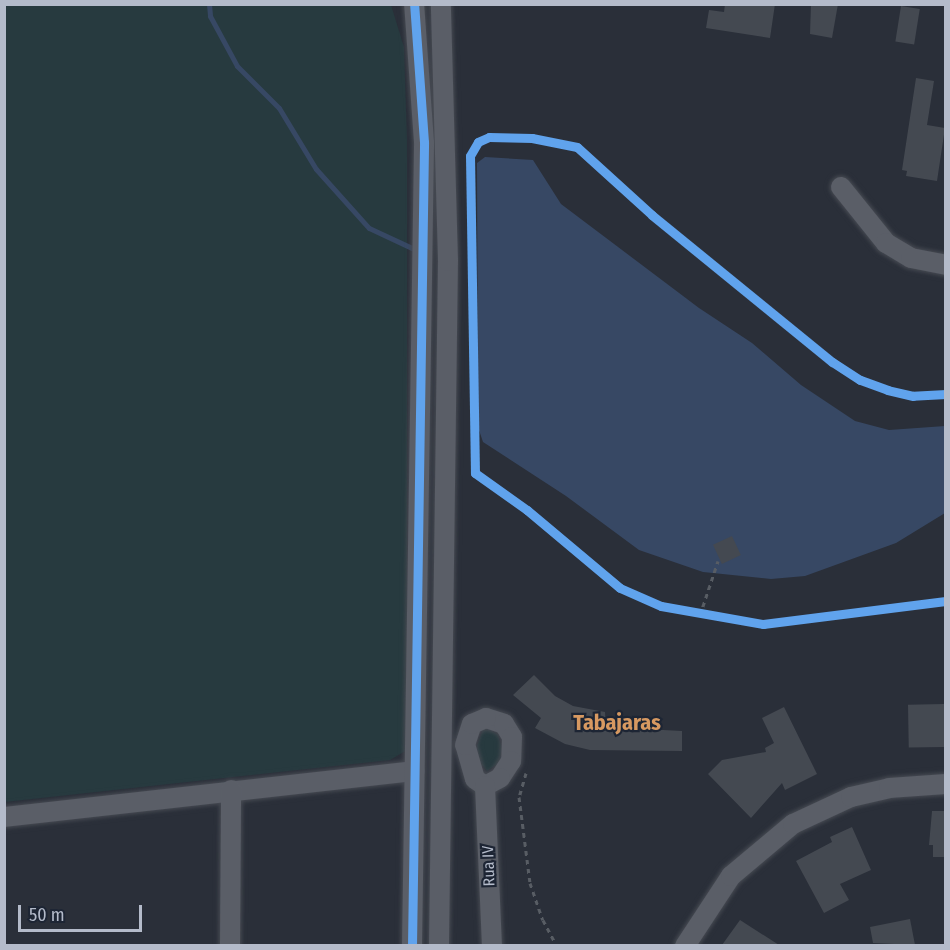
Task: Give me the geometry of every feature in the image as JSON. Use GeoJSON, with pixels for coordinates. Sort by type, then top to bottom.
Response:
{"type":"FeatureCollection","features":[{"type":"Feature","properties":{"kind":"street"},"geometry":{"type":"LineString","coordinates":[[412,945],[424,166],[421,70],[414,4]]}},
{"type":"Feature","properties":{"kind":"street"},"geometry":{"type":"LineString","coordinates":[[439,945],[448,261],[446,69],[441,4]]}},
{"type":"Feature","properties":{"kind":"street"},"geometry":{"type":"LineString","coordinates":[[421,70],[446,69]]}},
{"type":"Feature","properties":{"kind":"street"},"geometry":{"type":"LineString","coordinates":[[841,187],[886,243],[912,258],[945,265]]}},
{"type":"Feature","properties":{"kind":"street"},"geometry":{"type":"LineString","coordinates":[[415,717],[441,716]]}},
{"type":"Feature","properties":{"kind":"street"},"geometry":{"type":"LineString","coordinates":[[4,817],[414,771]]}},
{"type":"Feature","properties":{"kind":"street"},"geometry":{"type":"LineString","coordinates":[[685,945],[731,876],[793,824],[851,797],[889,788],[945,784]]}},
{"type":"Feature","properties":{"kind":"street","name":"Rua IV"},"geometry":{"type":"LineString","coordinates":[[485,786],[492,945]]}},
{"type":"Feature","properties":{"kind":"street"},"geometry":{"type":"LineString","coordinates":[[230,945],[231,790]]}},
{"type":"Feature","properties":{"kind":"street"},"geometry":{"type":"LineString","coordinates":[[414,791],[441,790]]}},
{"type":"Feature","properties":{"kind":"path"},"geometry":{"type":"LineString","coordinates":[[716,618],[695,614],[718,561]]}},
{"type":"Feature","properties":{"kind":"path"},"geometry":{"type":"LineString","coordinates":[[526,763],[519,798],[530,883],[543,920],[557,945]]}},
{"type":"Feature","properties":{"kind":"green space"},"geometry":{"type":"Polygon","coordinates":[[[4,5],[391,5],[404,47],[407,140],[407,750],[390,760],[5,802],[4,5]]]}},
{"type":"Feature","properties":{"kind":"green space"},"geometry":{"type":"Polygon","coordinates":[[[488,728],[498,735],[502,749],[499,763],[487,771],[478,760],[477,746],[483,729],[488,728]]]}},
{"type":"Feature","properties":{"kind":"water"},"geometry":{"type":"Polygon","coordinates":[[[485,157],[533,160],[561,204],[699,308],[752,343],[801,385],[855,421],[889,430],[945,426],[945,513],[896,543],[805,576],[771,579],[703,572],[639,550],[566,496],[483,442],[478,427],[477,163],[485,157]]]}},
{"type":"Feature","properties":{"kind":"building"},"geometry":{"type":"Polygon","coordinates":[[[725,4],[775,4],[770,38],[706,28],[709,10],[724,12],[725,4]]]}},
{"type":"Feature","properties":{"kind":"building"},"geometry":{"type":"Polygon","coordinates":[[[811,4],[838,4],[832,38],[810,34],[811,4]]]}},
{"type":"Feature","properties":{"kind":"building"},"geometry":{"type":"Polygon","coordinates":[[[901,6],[920,9],[914,45],[895,42],[901,6]]]}},
{"type":"Feature","properties":{"kind":"building"},"geometry":{"type":"Polygon","coordinates":[[[916,78],[934,81],[927,125],[945,128],[937,181],[906,176],[907,171],[902,170],[916,78]]]}},
{"type":"Feature","properties":{"kind":"building"},"geometry":{"type":"Polygon","coordinates":[[[732,536],[741,555],[722,564],[713,545],[732,536]]]}},
{"type":"Feature","properties":{"kind":"building"},"geometry":{"type":"Polygon","coordinates":[[[534,675],[555,696],[573,706],[605,712],[606,727],[682,731],[682,751],[590,750],[565,744],[535,728],[541,718],[513,695],[534,675]]]}},
{"type":"Feature","properties":{"kind":"building"},"geometry":{"type":"Polygon","coordinates":[[[944,704],[945,747],[909,748],[908,705],[944,704]]]}},
{"type":"Feature","properties":{"kind":"building"},"geometry":{"type":"Polygon","coordinates":[[[784,707],[817,774],[785,790],[782,783],[751,818],[708,774],[722,760],[766,752],[765,748],[774,743],[762,718],[784,707]]]}},
{"type":"Feature","properties":{"kind":"building"},"geometry":{"type":"Polygon","coordinates":[[[932,811],[945,811],[945,857],[933,857],[933,845],[929,845],[932,811]]]}},
{"type":"Feature","properties":{"kind":"building"},"geometry":{"type":"Polygon","coordinates":[[[852,827],[871,870],[840,884],[849,900],[824,913],[796,861],[832,842],[830,837],[852,827]]]}},
{"type":"Feature","properties":{"kind":"building"},"geometry":{"type":"Polygon","coordinates":[[[910,919],[915,945],[873,943],[870,927],[910,919]]]}},
{"type":"Feature","properties":{"kind":"building"},"geometry":{"type":"Polygon","coordinates":[[[740,920],[779,945],[722,945],[740,920]]]}},
{"type":"Feature","properties":{"kind":"waterway"},"geometry":{"type":"LineString","coordinates":[[209,4],[210,16],[237,66],[279,108],[316,169],[369,228],[414,249]]}},
{"type":"Feature","properties":{"kind":"cycle path"},"geometry":{"type":"LineString","coordinates":[[412,946],[424,142],[414,4]]}},
{"type":"Feature","properties":{"kind":"cycle path"},"geometry":{"type":"LineString","coordinates":[[946,394],[913,396],[888,390],[860,380],[832,362],[652,215],[577,147],[532,138],[489,137],[478,142],[470,156],[475,473],[527,510],[620,588],[661,606],[763,624],[946,601]]}},
{"type":"Feature","properties":{"kind":"district","name":"Tabajaras"},"geometry":{"type":"Point","coordinates":[617,723]}}]}
